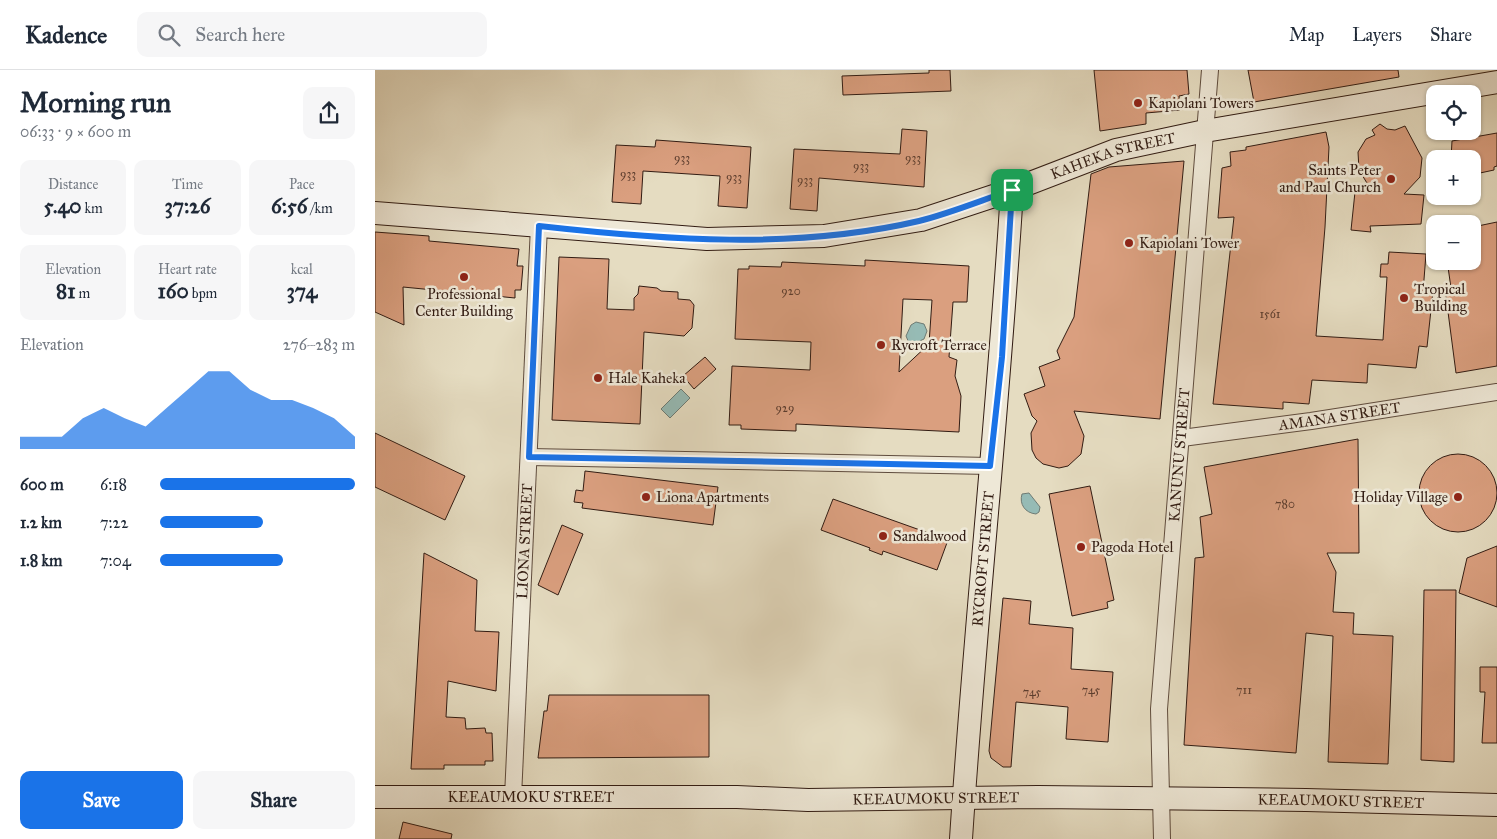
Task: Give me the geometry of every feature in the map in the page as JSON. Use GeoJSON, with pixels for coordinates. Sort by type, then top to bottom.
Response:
{"type":"FeatureCollection","features":[{"type":"Feature","properties":{"kind":"street","name":"KANUNU STREET"},"geometry":{"type":"LineString","coordinates":[[1161,839],[1159,709],[1210,70]]}},
{"type":"Feature","properties":{"kind":"street","name":"KAHEKA STREET"},"geometry":{"type":"LineString","coordinates":[[375,213],[707,240],[815,236],[921,220],[1012,190],[1116,150],[1205,131],[1497,82]]}},
{"type":"Feature","properties":{"kind":"street","name":"RYCROFT STREET"},"geometry":{"type":"LineString","coordinates":[[961,839],[970,698],[982,584],[990,466],[1002,357],[1012,190]]}},
{"type":"Feature","properties":{"kind":"street","name":"LIONA STREET"},"geometry":{"type":"LineString","coordinates":[[513,798],[539,226]]}},
{"type":"Feature","properties":{"kind":"street","name":"AMANA STREET"},"geometry":{"type":"LineString","coordinates":[[1182,438],[1311,421],[1497,392]]}},
{"type":"Feature","properties":{"kind":"street"},"geometry":{"type":"LineString","coordinates":[[529,457],[990,466]]}},
{"type":"Feature","properties":{"kind":"street","name":"KEEAUMOKU STREET"},"geometry":{"type":"LineString","coordinates":[[375,798],[1037,797],[1161,800],[1306,800],[1497,805]]}},
{"type":"Feature","properties":{"kind":"water"},"geometry":{"type":"Polygon","coordinates":[[[916,322],[924,324],[927,331],[924,339],[913,344],[909,343],[906,336],[911,325],[916,322]]]}},
{"type":"Feature","properties":{"kind":"water"},"geometry":{"type":"Polygon","coordinates":[[[681,389],[690,398],[670,418],[661,409],[681,389]]]}},
{"type":"Feature","properties":{"kind":"water"},"geometry":{"type":"Polygon","coordinates":[[[1029,493],[1040,507],[1039,512],[1036,514],[1026,510],[1021,501],[1022,494],[1029,493]]]}},
{"type":"Feature","properties":{"kind":"building"},"geometry":{"type":"Polygon","coordinates":[[[929,70],[950,70],[951,91],[843,95],[842,76],[929,73],[929,70]]]}},
{"type":"Feature","properties":{"kind":"building","name":"Kapiolani Towers"},"geometry":{"type":"Polygon","coordinates":[[[1094,70],[1187,70],[1189,94],[1179,96],[1180,110],[1146,113],[1146,124],[1100,131],[1094,70]]]}},
{"type":"Feature","properties":{"kind":"building"},"geometry":{"type":"Polygon","coordinates":[[[1248,70],[1398,70],[1399,77],[1254,102],[1248,70]]]}},
{"type":"Feature","properties":{"kind":"building","name":"Saints Peter and Paul Church"},"geometry":{"type":"Polygon","coordinates":[[[1380,124],[1387,129],[1395,130],[1405,126],[1422,158],[1420,177],[1404,194],[1424,195],[1421,224],[1370,226],[1371,232],[1351,230],[1355,192],[1370,188],[1359,170],[1358,152],[1366,139],[1375,135],[1372,130],[1380,124]]]}},
{"type":"Feature","properties":{"kind":"building"},"geometry":{"type":"Polygon","coordinates":[[[902,129],[927,131],[924,187],[819,178],[817,211],[790,209],[794,149],[900,154],[902,129]]]}},
{"type":"Feature","properties":{"kind":"building"},"geometry":{"type":"Polygon","coordinates":[[[1326,132],[1329,147],[1316,336],[1383,340],[1387,277],[1380,277],[1381,264],[1388,264],[1389,252],[1426,254],[1423,292],[1433,291],[1427,347],[1419,346],[1416,368],[1368,364],[1367,383],[1312,380],[1309,404],[1283,402],[1283,409],[1213,404],[1234,217],[1218,218],[1222,168],[1231,166],[1230,152],[1246,150],[1246,147],[1326,132]]]}},
{"type":"Feature","properties":{"kind":"building"},"geometry":{"type":"Polygon","coordinates":[[[1497,133],[1497,166],[1494,167],[1494,170],[1481,173],[1481,150],[1452,150],[1452,141],[1481,140],[1481,136],[1497,133]]]}},
{"type":"Feature","properties":{"kind":"building"},"geometry":{"type":"Polygon","coordinates":[[[656,140],[751,147],[747,208],[718,206],[720,176],[643,171],[641,204],[612,202],[616,145],[655,147],[656,140]]]}},
{"type":"Feature","properties":{"kind":"building","name":"Kapiolani Tower"},"geometry":{"type":"Polygon","coordinates":[[[1184,161],[1160,419],[1074,411],[1084,436],[1081,454],[1068,466],[1059,468],[1043,464],[1036,458],[1032,450],[1031,433],[1037,421],[1032,416],[1024,394],[1045,386],[1039,367],[1060,359],[1057,351],[1074,317],[1091,174],[1109,167],[1184,161]]]}},
{"type":"Feature","properties":{"kind":"building"},"geometry":{"type":"Polygon","coordinates":[[[1497,222],[1497,366],[1456,373],[1445,289],[1451,288],[1448,270],[1481,270],[1481,225],[1497,222]]]}},
{"type":"Feature","properties":{"kind":"building","name":"Professional Center Building"},"geometry":{"type":"Polygon","coordinates":[[[375,232],[429,236],[429,241],[519,249],[517,266],[523,266],[521,290],[515,290],[515,298],[403,287],[404,325],[375,312],[375,232]]]}},
{"type":"Feature","properties":{"kind":"building","name":"Hale Kaheka"},"geometry":{"type":"Polygon","coordinates":[[[559,257],[609,259],[607,309],[634,310],[634,298],[638,294],[639,286],[657,288],[661,291],[678,292],[678,299],[690,300],[694,305],[692,328],[684,336],[644,332],[640,424],[552,420],[559,257]]]}},
{"type":"Feature","properties":{"kind":"building"},"geometry":{"type":"Polygon","coordinates":[[[865,260],[969,266],[967,302],[953,302],[949,357],[957,360],[955,376],[961,396],[959,432],[796,424],[796,431],[741,429],[741,425],[729,425],[732,366],[810,370],[811,342],[735,339],[738,269],[749,269],[749,266],[781,267],[782,262],[865,266],[865,260]],[[903,299],[899,372],[929,344],[932,300],[903,299]]]}},
{"type":"Feature","properties":{"kind":"building"},"geometry":{"type":"Polygon","coordinates":[[[705,357],[716,369],[694,389],[683,376],[705,357]]]}},
{"type":"Feature","properties":{"kind":"building"},"geometry":{"type":"Polygon","coordinates":[[[375,433],[465,476],[445,520],[375,487],[375,433]]]}},
{"type":"Feature","properties":{"kind":"building"},"geometry":{"type":"Polygon","coordinates":[[[1358,439],[1359,553],[1327,553],[1336,572],[1333,612],[1354,613],[1353,634],[1393,636],[1388,764],[1328,762],[1333,636],[1306,633],[1296,753],[1184,745],[1195,558],[1204,557],[1200,517],[1212,514],[1204,467],[1358,439]]]}},
{"type":"Feature","properties":{"kind":"building","name":"Holiday Village"},"geometry":{"type":"Polygon","coordinates":[[[1450,454],[1466,454],[1480,460],[1491,471],[1497,485],[1497,501],[1491,515],[1480,526],[1466,532],[1450,532],[1436,526],[1425,515],[1419,501],[1419,485],[1425,471],[1436,460],[1450,454]]]}},
{"type":"Feature","properties":{"kind":"building","name":"Liona Apartments"},"geometry":{"type":"Polygon","coordinates":[[[585,471],[718,487],[713,525],[582,508],[583,503],[574,502],[576,490],[583,491],[585,471]]]}},
{"type":"Feature","properties":{"kind":"building","name":"Pagoda Hotel"},"geometry":{"type":"Polygon","coordinates":[[[1090,486],[1114,600],[1107,602],[1108,608],[1072,616],[1049,494],[1090,486]]]}},
{"type":"Feature","properties":{"kind":"building","name":"Sandalwood"},"geometry":{"type":"Polygon","coordinates":[[[833,499],[948,540],[937,570],[883,551],[882,555],[869,550],[870,548],[821,530],[833,499]]]}},
{"type":"Feature","properties":{"kind":"building"},"geometry":{"type":"Polygon","coordinates":[[[562,525],[583,534],[558,595],[538,585],[562,525]]]}},
{"type":"Feature","properties":{"kind":"building"},"geometry":{"type":"Polygon","coordinates":[[[1497,546],[1497,607],[1459,593],[1467,558],[1497,546]]]}},
{"type":"Feature","properties":{"kind":"building"},"geometry":{"type":"Polygon","coordinates":[[[424,553],[477,580],[475,631],[499,632],[496,691],[448,681],[446,717],[465,718],[466,729],[485,728],[486,733],[492,733],[493,761],[485,761],[485,765],[444,765],[444,769],[411,769],[424,553]]]}},
{"type":"Feature","properties":{"kind":"building"},"geometry":{"type":"Polygon","coordinates":[[[1424,590],[1456,590],[1454,762],[1421,760],[1424,590]]]}},
{"type":"Feature","properties":{"kind":"building"},"geometry":{"type":"Polygon","coordinates":[[[1003,598],[1031,601],[1029,624],[1073,628],[1071,669],[1113,672],[1108,742],[1066,739],[1068,707],[1016,702],[1011,767],[1003,767],[991,758],[989,751],[1003,598]]]}},
{"type":"Feature","properties":{"kind":"building"},"geometry":{"type":"Polygon","coordinates":[[[1480,667],[1497,667],[1497,743],[1482,743],[1485,692],[1480,692],[1480,667]]]}},
{"type":"Feature","properties":{"kind":"building"},"geometry":{"type":"Polygon","coordinates":[[[549,695],[709,695],[709,757],[538,758],[544,711],[547,711],[549,695]]]}},
{"type":"Feature","properties":{"kind":"building"},"geometry":{"type":"Polygon","coordinates":[[[403,822],[452,834],[451,839],[399,839],[403,822]]]}},
{"type":"Feature","properties":{"kind":"place","name":"Kapiolani Towers"},"geometry":{"type":"Point","coordinates":[1138,103]}},
{"type":"Feature","properties":{"kind":"place","name":"Saints Peter and Paul Church"},"geometry":{"type":"Point","coordinates":[1391,179]}},
{"type":"Feature","properties":{"kind":"place","name":"Kapiolani Tower"},"geometry":{"type":"Point","coordinates":[1129,243]}},
{"type":"Feature","properties":{"kind":"place","name":"Professional Center Building"},"geometry":{"type":"Point","coordinates":[464,277]}},
{"type":"Feature","properties":{"kind":"place","name":"Tropical Building"},"geometry":{"type":"Point","coordinates":[1404,298]}},
{"type":"Feature","properties":{"kind":"place","name":"Rycroft Terrace"},"geometry":{"type":"Point","coordinates":[881,345]}},
{"type":"Feature","properties":{"kind":"place","name":"Hale Kaheka"},"geometry":{"type":"Point","coordinates":[598,378]}},
{"type":"Feature","properties":{"kind":"place","name":"Liona Apartments"},"geometry":{"type":"Point","coordinates":[646,497]}},
{"type":"Feature","properties":{"kind":"place","name":"Holiday Village"},"geometry":{"type":"Point","coordinates":[1458,497]}},
{"type":"Feature","properties":{"kind":"place","name":"Sandalwood"},"geometry":{"type":"Point","coordinates":[883,536]}},
{"type":"Feature","properties":{"kind":"place","name":"Pagoda Hotel"},"geometry":{"type":"Point","coordinates":[1081,547]}},
{"type":"Feature","properties":{"kind":"route"},"geometry":{"type":"LineString","coordinates":[[1012,190],[1002,357],[990,466],[529,457],[539,226],[707,240],[824,236],[895,226],[921,220],[1012,190]]}}]}
